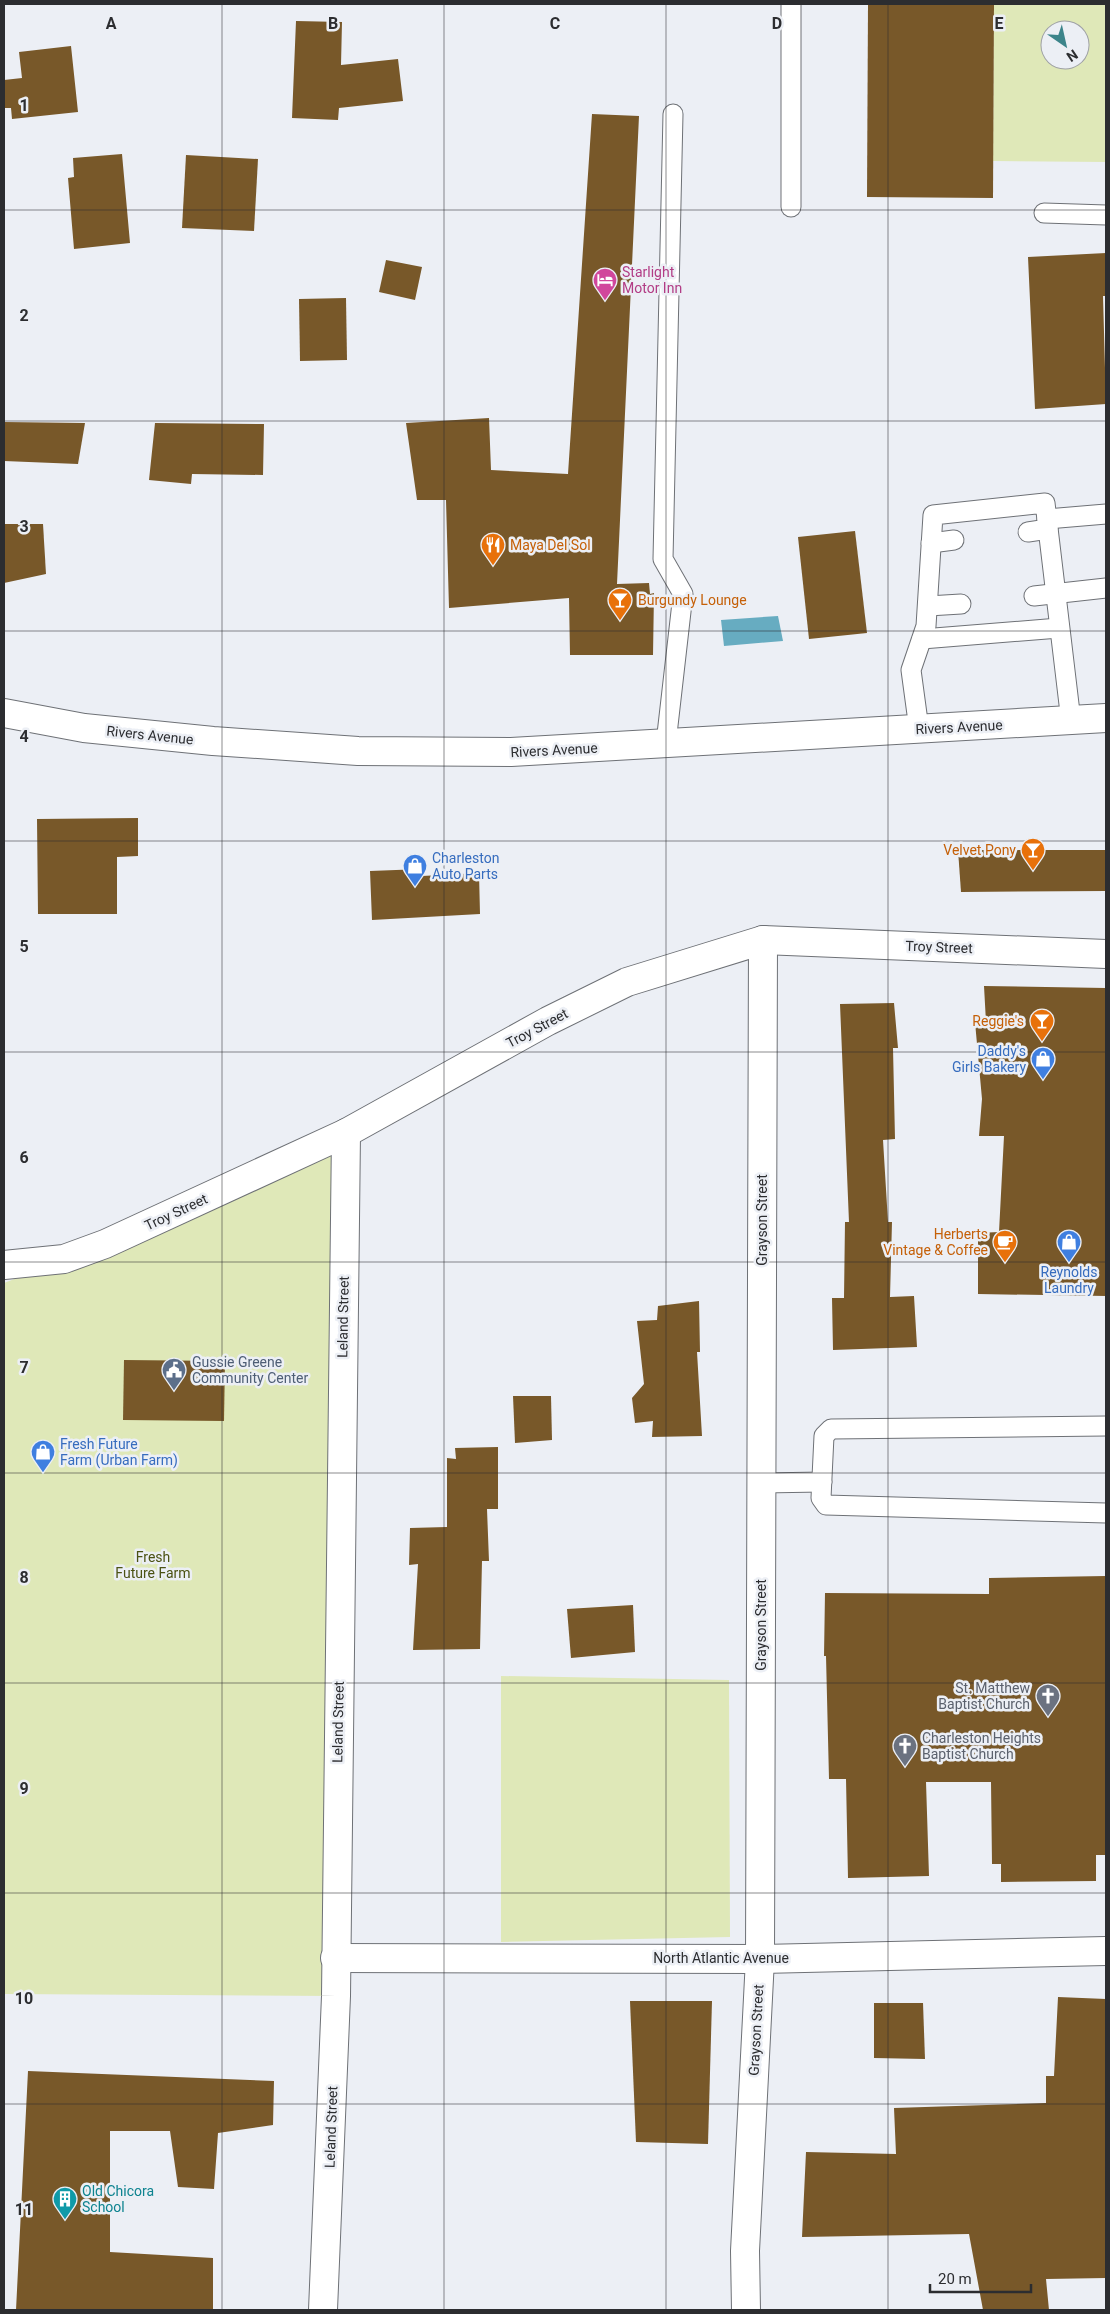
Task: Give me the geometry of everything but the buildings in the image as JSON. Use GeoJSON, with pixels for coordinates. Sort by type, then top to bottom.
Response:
{"type":"FeatureCollection","features":[{"type":"Feature","properties":{"kind":"street","name":"Rivers Avenue"},"geometry":{"type":"LineString","coordinates":[[4,713],[84,728],[213,741],[358,751],[511,752],[1106,718]]}},
{"type":"Feature","properties":{"kind":"street","name":"Troy Street"},"geometry":{"type":"LineString","coordinates":[[4,1265],[64,1259],[105,1244],[346,1133],[548,1021],[626,982],[763,940],[1106,954]]}},
{"type":"Feature","properties":{"kind":"street","name":"Grayson Street"},"geometry":{"type":"LineString","coordinates":[[746,2310],[745,2251],[760,1958],[763,940]]}},
{"type":"Feature","properties":{"kind":"street","name":"Leland Street"},"geometry":{"type":"LineString","coordinates":[[323,2310],[336,1996],[346,1133]]}},
{"type":"Feature","properties":{"kind":"street","name":"North Atlantic Avenue"},"geometry":{"type":"LineString","coordinates":[[335,1958],[760,1958],[1106,1951]]}},
{"type":"Feature","properties":{"kind":"lane"},"geometry":{"type":"LineString","coordinates":[[791,4],[791,207]]}},
{"type":"Feature","properties":{"kind":"lane"},"geometry":{"type":"LineString","coordinates":[[666,743],[683,594],[663,559],[673,114]]}},
{"type":"Feature","properties":{"kind":"lane"},"geometry":{"type":"LineString","coordinates":[[1044,213],[1106,215]]}},
{"type":"Feature","properties":{"kind":"lane"},"geometry":{"type":"LineString","coordinates":[[919,729],[911,670],[926,626],[934,514],[1045,503],[1071,721]]}},
{"type":"Feature","properties":{"kind":"lane"},"geometry":{"type":"LineString","coordinates":[[1028,532],[1047,524],[1106,514]]}},
{"type":"Feature","properties":{"kind":"lane"},"geometry":{"type":"LineString","coordinates":[[932,543],[954,540]]}},
{"type":"Feature","properties":{"kind":"lane"},"geometry":{"type":"LineString","coordinates":[[1034,596],[1106,588]]}},
{"type":"Feature","properties":{"kind":"lane"},"geometry":{"type":"LineString","coordinates":[[928,606],[961,604]]}},
{"type":"Feature","properties":{"kind":"lane"},"geometry":{"type":"LineString","coordinates":[[922,639],[1059,628]]}},
{"type":"Feature","properties":{"kind":"lane"},"geometry":{"type":"LineString","coordinates":[[1106,1426],[831,1429],[824,1436],[821,1498],[826,1505],[1106,1512]]}},
{"type":"Feature","properties":{"kind":"lane"},"geometry":{"type":"LineString","coordinates":[[762,1483],[822,1482]]}},
{"type":"Feature","properties":{"kind":"green space"},"geometry":{"type":"Polygon","coordinates":[[[994,4],[1106,4],[1106,162],[993,161],[994,4]]]}},
{"type":"Feature","properties":{"kind":"green space","name":"Fresh Future Farm"},"geometry":{"type":"Polygon","coordinates":[[[345,1134],[336,1996],[4,1994],[4,1283],[64,1260],[345,1134]]]}},
{"type":"Feature","properties":{"kind":"green space"},"geometry":{"type":"Polygon","coordinates":[[[501,1676],[729,1680],[730,1937],[501,1942],[501,1676]]]}},
{"type":"Feature","properties":{"kind":"water"},"geometry":{"type":"Polygon","coordinates":[[[778,616],[783,641],[724,646],[721,620],[778,616]]]}},
{"type":"Feature","properties":{"kind":"place","name":"Starlight Motor Inn"},"geometry":{"type":"Point","coordinates":[605,301]}},
{"type":"Feature","properties":{"kind":"place","name":"Maya Del Sol"},"geometry":{"type":"Point","coordinates":[493,566]}},
{"type":"Feature","properties":{"kind":"place","name":"Burgundy Lounge"},"geometry":{"type":"Point","coordinates":[620,621]}},
{"type":"Feature","properties":{"kind":"place","name":"Velvet Pony"},"geometry":{"type":"Point","coordinates":[1033,871]}},
{"type":"Feature","properties":{"kind":"place","name":"Charleston Auto Parts"},"geometry":{"type":"Point","coordinates":[415,887]}},
{"type":"Feature","properties":{"kind":"place","name":"Reggie's"},"geometry":{"type":"Point","coordinates":[1042,1042]}},
{"type":"Feature","properties":{"kind":"place","name":"Daddy's Girls Bakery"},"geometry":{"type":"Point","coordinates":[1043,1080]}},
{"type":"Feature","properties":{"kind":"place","name":"Herberts Vintage & Coffee"},"geometry":{"type":"Point","coordinates":[1005,1263]}},
{"type":"Feature","properties":{"kind":"place","name":"Reynolds Laundry"},"geometry":{"type":"Point","coordinates":[1069,1263]}},
{"type":"Feature","properties":{"kind":"place","name":"Gussie Greene Community Center"},"geometry":{"type":"Point","coordinates":[174,1391]}},
{"type":"Feature","properties":{"kind":"place","name":"Fresh Future Farm (Urban Farm)"},"geometry":{"type":"Point","coordinates":[43,1473]}},
{"type":"Feature","properties":{"kind":"place","name":"St. Matthew Baptist Church"},"geometry":{"type":"Point","coordinates":[1048,1717]}},
{"type":"Feature","properties":{"kind":"place","name":"Charleston Heights Baptist Church"},"geometry":{"type":"Point","coordinates":[905,1767]}},
{"type":"Feature","properties":{"kind":"place","name":"Old Chicora School"},"geometry":{"type":"Point","coordinates":[65,2220]}}]}
